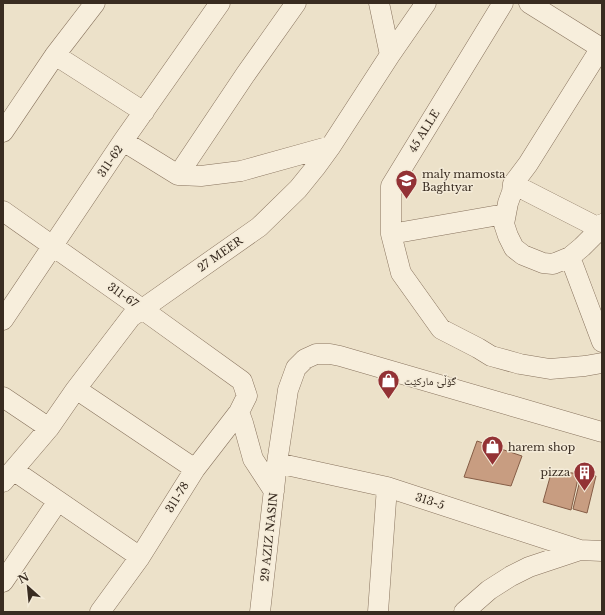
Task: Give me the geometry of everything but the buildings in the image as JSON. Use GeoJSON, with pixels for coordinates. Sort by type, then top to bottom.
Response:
{"type":"FeatureCollection","features":[{"type":"Feature","properties":{"kind":"street"},"geometry":{"type":"LineString","coordinates":[[3,132],[94,3]]}},
{"type":"Feature","properties":{"kind":"street","name":"311-62"},"geometry":{"type":"LineString","coordinates":[[3,320],[123,141],[220,3]]}},
{"type":"Feature","properties":{"kind":"street"},"geometry":{"type":"LineString","coordinates":[[178,175],[245,75],[296,3]]}},
{"type":"Feature","properties":{"kind":"street"},"geometry":{"type":"LineString","coordinates":[[379,3],[390,55]]}},
{"type":"Feature","properties":{"kind":"street"},"geometry":{"type":"LineString","coordinates":[[390,55],[426,3]]}},
{"type":"Feature","properties":{"kind":"street","name":"45 ALLE"},"geometry":{"type":"LineString","coordinates":[[503,3],[391,186],[391,234],[401,273],[441,329],[491,356],[520,364],[550,369],[602,363]]}},
{"type":"Feature","properties":{"kind":"street"},"geometry":{"type":"LineString","coordinates":[[513,184],[601,226],[582,247],[570,257],[552,264],[543,263],[523,255],[514,248],[504,224],[505,214],[513,184],[528,164],[602,47],[529,3]]}},
{"type":"Feature","properties":{"kind":"street"},"geometry":{"type":"LineString","coordinates":[[56,55],[144,112]]}},
{"type":"Feature","properties":{"kind":"street","name":"27 MEER"},"geometry":{"type":"LineString","coordinates":[[8,476],[49,428],[76,389],[131,317],[259,227],[298,189],[331,146],[390,55]]}},
{"type":"Feature","properties":{"kind":"street"},"geometry":{"type":"LineString","coordinates":[[123,141],[178,175],[201,176],[240,171],[331,146]]}},
{"type":"Feature","properties":{"kind":"street","name":"311-67"},"geometry":{"type":"LineString","coordinates":[[3,211],[242,382]]}},
{"type":"Feature","properties":{"kind":"street"},"geometry":{"type":"LineString","coordinates":[[391,234],[505,214]]}},
{"type":"Feature","properties":{"kind":"street"},"geometry":{"type":"LineString","coordinates":[[570,257],[602,342]]}},
{"type":"Feature","properties":{"kind":"street","name":"29 AZIZ NASIN"},"geometry":{"type":"LineString","coordinates":[[260,612],[277,463],[288,390],[296,368],[305,359],[316,354],[340,356],[599,426]]}},
{"type":"Feature","properties":{"kind":"street","name":"311-78"},"geometry":{"type":"LineString","coordinates":[[100,612],[140,557],[195,468],[239,412],[247,396],[242,382]]}},
{"type":"Feature","properties":{"kind":"street"},"geometry":{"type":"LineString","coordinates":[[76,389],[195,468]]}},
{"type":"Feature","properties":{"kind":"street"},"geometry":{"type":"LineString","coordinates":[[3,397],[49,428]]}},
{"type":"Feature","properties":{"kind":"street"},"geometry":{"type":"LineString","coordinates":[[239,412],[253,459],[274,490]]}},
{"type":"Feature","properties":{"kind":"street","name":"313-5"},"geometry":{"type":"LineString","coordinates":[[277,463],[386,488],[580,550]]}},
{"type":"Feature","properties":{"kind":"street"},"geometry":{"type":"LineString","coordinates":[[8,476],[58,501],[140,557]]}},
{"type":"Feature","properties":{"kind":"street"},"geometry":{"type":"LineString","coordinates":[[378,612],[386,488]]}},
{"type":"Feature","properties":{"kind":"street"},"geometry":{"type":"LineString","coordinates":[[3,582],[58,501]]}},
{"type":"Feature","properties":{"kind":"street"},"geometry":{"type":"LineString","coordinates":[[464,612],[489,590],[529,567],[580,550],[602,551]]}},
{"type":"Feature","properties":{"kind":"place","name":"maly mamosta Baghtyar"},"geometry":{"type":"Point","coordinates":[406,200]}},
{"type":"Feature","properties":{"kind":"place","name":"گۆڵێ مارکێت"},"geometry":{"type":"Point","coordinates":[389,400]}},
{"type":"Feature","properties":{"kind":"place","name":"harem shop"},"geometry":{"type":"Point","coordinates":[493,466]}},
{"type":"Feature","properties":{"kind":"place","name":"pizza"},"geometry":{"type":"Point","coordinates":[585,492]}}]}
